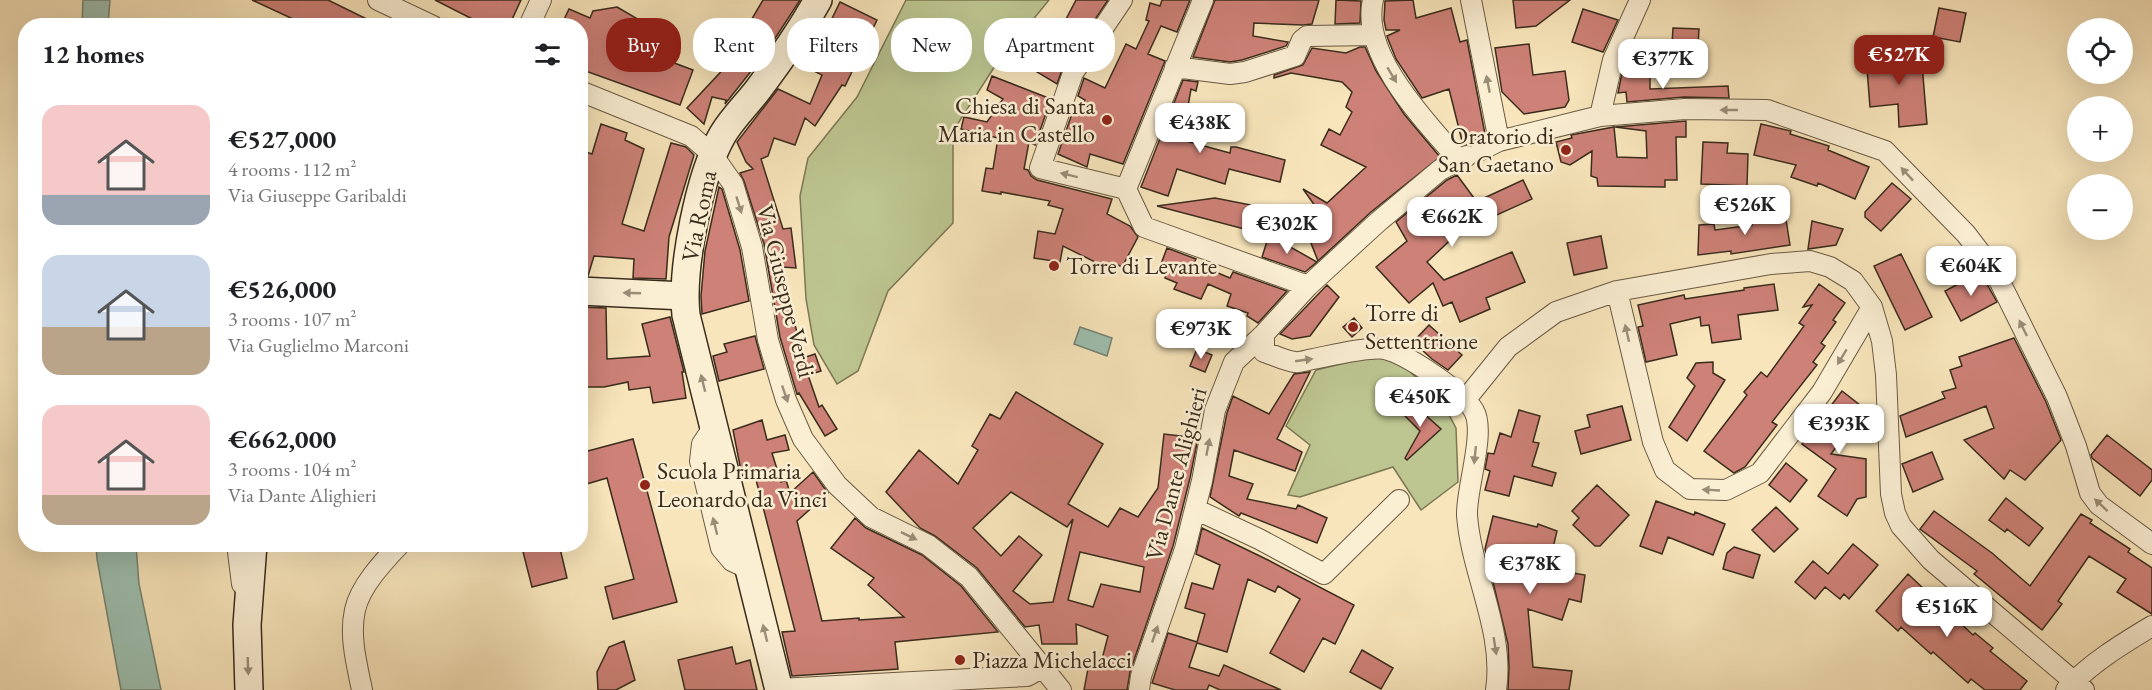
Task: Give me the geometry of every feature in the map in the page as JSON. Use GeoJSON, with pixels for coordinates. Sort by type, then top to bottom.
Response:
{"type":"FeatureCollection","features":[{"type":"Feature","properties":{"kind":"main road","name":"Via Roma"},"geometry":{"type":"LineString","coordinates":[[779,689],[686,315],[684,296],[700,193],[712,154],[724,132],[787,50],[818,0]]}},
{"type":"Feature","properties":{"kind":"main road"},"geometry":{"type":"LineString","coordinates":[[588,291],[684,296]]}},
{"type":"Feature","properties":{"kind":"main road"},"geometry":{"type":"LineString","coordinates":[[249,690],[247,625],[253,552]]}},
{"type":"Feature","properties":{"kind":"street"},"geometry":{"type":"LineString","coordinates":[[378,0],[415,18]]}},
{"type":"Feature","properties":{"kind":"street"},"geometry":{"type":"LineString","coordinates":[[533,18],[541,0]]}},
{"type":"Feature","properties":{"kind":"street"},"geometry":{"type":"LineString","coordinates":[[1122,0],[1073,73],[1040,168],[1126,189]]}},
{"type":"Feature","properties":{"kind":"street"},"geometry":{"type":"LineString","coordinates":[[1203,0],[1126,189],[1144,227],[1308,286]]}},
{"type":"Feature","properties":{"kind":"street"},"geometry":{"type":"LineString","coordinates":[[1373,0],[1374,35],[1382,59],[1394,80],[1417,112],[1469,155]]}},
{"type":"Feature","properties":{"kind":"street"},"geometry":{"type":"LineString","coordinates":[[1471,0],[1499,141]]}},
{"type":"Feature","properties":{"kind":"street"},"geometry":{"type":"LineString","coordinates":[[1600,116],[1613,60],[1640,0]]}},
{"type":"Feature","properties":{"kind":"street"},"geometry":{"type":"LineString","coordinates":[[1175,67],[1230,74],[1245,72],[1295,56],[1302,40],[1307,36],[1374,35]]}},
{"type":"Feature","properties":{"kind":"street","name":"Via Giuseppe Verdi"},"geometry":{"type":"LineString","coordinates":[[588,94],[691,136],[712,154],[733,184],[752,247],[768,340],[786,400],[803,439],[837,485],[871,517],[928,545],[969,577],[1061,690]]}},
{"type":"Feature","properties":{"kind":"street","name":"Via Dante Alighieri"},"geometry":{"type":"LineString","coordinates":[[1139,690],[1141,676],[1185,549],[1215,410],[1234,362],[1308,286],[1379,221],[1440,170],[1499,141],[1600,116],[1685,109],[1767,110],[1885,151],[1966,234],[1995,272],[2057,397],[2076,446],[2090,493],[2099,505],[2150,542]]}},
{"type":"Feature","properties":{"kind":"street"},"geometry":{"type":"LineString","coordinates":[[1466,399],[1508,347],[1556,312],[1617,291],[1771,264],[1810,261],[1830,267],[1853,280],[1872,307],[1882,341],[1886,375],[1891,494],[1895,513],[1901,526],[1931,560],[2075,687],[2119,646],[2152,626]]}},
{"type":"Feature","properties":{"kind":"street"},"geometry":{"type":"LineString","coordinates":[[1617,291],[1653,442],[1665,470],[1690,489],[1726,490],[1760,473],[1822,392],[1872,307]]}},
{"type":"Feature","properties":{"kind":"street"},"geometry":{"type":"LineString","coordinates":[[1263,334],[1264,352],[1296,363],[1345,352],[1384,349],[1412,361],[1466,399],[1476,413],[1477,436],[1467,512],[1497,658],[1496,690]]}},
{"type":"Feature","properties":{"kind":"street"},"geometry":{"type":"LineString","coordinates":[[1195,509],[1259,539],[1324,574],[1398,500]]}},
{"type":"Feature","properties":{"kind":"street"},"geometry":{"type":"LineString","coordinates":[[238,552],[247,625]]}},
{"type":"Feature","properties":{"kind":"street"},"geometry":{"type":"LineString","coordinates":[[362,690],[355,656],[355,609],[360,596],[380,566],[393,552]]}},
{"type":"Feature","properties":{"kind":"street"},"geometry":{"type":"LineString","coordinates":[[779,689],[1027,676],[1042,668]]}},
{"type":"Feature","properties":{"kind":"green space"},"geometry":{"type":"Polygon","coordinates":[[[906,0],[1049,0],[1034,18],[984,18],[984,72],[991,72],[953,131],[953,223],[888,291],[858,371],[837,384],[814,345],[806,299],[800,196],[808,158],[857,97],[870,72],[879,72],[879,53],[891,30],[891,72],[972,72],[972,18],[897,18],[906,0]]]}},
{"type":"Feature","properties":{"kind":"green space"},"geometry":{"type":"Polygon","coordinates":[[[1378,355],[1407,369],[1441,400],[1456,428],[1458,482],[1421,510],[1393,467],[1300,497],[1288,495],[1310,445],[1286,426],[1316,370],[1378,355]]]}},
{"type":"Feature","properties":{"kind":"shaded area"},"geometry":{"type":"Polygon","coordinates":[[[83,0],[110,0],[109,18],[82,18],[83,0]]]}},
{"type":"Feature","properties":{"kind":"shaded area"},"geometry":{"type":"Polygon","coordinates":[[[1080,327],[1112,338],[1107,356],[1074,344],[1080,327]]]}},
{"type":"Feature","properties":{"kind":"shaded area"},"geometry":{"type":"Polygon","coordinates":[[[96,552],[137,552],[139,584],[161,690],[121,690],[96,552]]]}},
{"type":"Feature","properties":{"kind":"building"},"geometry":{"type":"Polygon","coordinates":[[[252,0],[328,0],[365,18],[291,18],[252,0]]]}},
{"type":"Feature","properties":{"kind":"building"},"geometry":{"type":"Polygon","coordinates":[[[435,0],[521,0],[513,18],[470,18],[435,0]]]}},
{"type":"Feature","properties":{"kind":"building"},"geometry":{"type":"Polygon","coordinates":[[[763,0],[800,0],[775,38],[775,18],[752,18],[763,0]]]}},
{"type":"Feature","properties":{"kind":"building"},"geometry":{"type":"Polygon","coordinates":[[[1076,0],[1108,0],[1096,18],[1067,18],[1076,0]]]}},
{"type":"Feature","properties":{"kind":"building"},"geometry":{"type":"Polygon","coordinates":[[[1162,0],[1190,0],[1177,32],[1161,26],[1148,54],[1165,61],[1123,164],[1090,154],[1087,167],[1058,154],[1074,108],[1080,110],[1085,100],[1078,96],[1084,78],[1105,88],[1113,72],[1115,72],[1115,67],[1126,44],[1136,49],[1149,21],[1146,20],[1150,3],[1160,6],[1162,0]]]}},
{"type":"Feature","properties":{"kind":"building"},"geometry":{"type":"Polygon","coordinates":[[[1215,0],[1319,0],[1312,24],[1254,23],[1253,36],[1288,42],[1286,46],[1230,62],[1193,57],[1215,0]]]}},
{"type":"Feature","properties":{"kind":"building"},"geometry":{"type":"Polygon","coordinates":[[[1336,0],[1361,1],[1360,23],[1335,24],[1336,0]]]}},
{"type":"Feature","properties":{"kind":"building"},"geometry":{"type":"Polygon","coordinates":[[[1413,0],[1416,18],[1451,8],[1460,42],[1467,40],[1485,134],[1470,145],[1463,145],[1449,89],[1422,98],[1396,59],[1388,39],[1387,36],[1400,30],[1386,30],[1385,1],[1413,0]]]}},
{"type":"Feature","properties":{"kind":"building"},"geometry":{"type":"Polygon","coordinates":[[[1513,0],[1570,0],[1536,26],[1516,28],[1513,0]]]}},
{"type":"Feature","properties":{"kind":"building"},"geometry":{"type":"Polygon","coordinates":[[[840,2],[873,18],[832,18],[840,2]]]}},
{"type":"Feature","properties":{"kind":"building"},"geometry":{"type":"Polygon","coordinates":[[[617,7],[636,18],[606,18],[606,72],[681,72],[681,66],[693,70],[680,105],[588,72],[588,18],[565,18],[569,9],[590,18],[593,11],[617,7]]]}},
{"type":"Feature","properties":{"kind":"building"},"geometry":{"type":"Polygon","coordinates":[[[1939,8],[1966,13],[1960,42],[1933,37],[1939,8]]]}},
{"type":"Feature","properties":{"kind":"building"},"geometry":{"type":"Polygon","coordinates":[[[1583,9],[1618,20],[1603,52],[1572,42],[1583,9]]]}},
{"type":"Feature","properties":{"kind":"building"},"geometry":{"type":"Polygon","coordinates":[[[1673,28],[1699,29],[1697,61],[1671,59],[1673,28]]]}},
{"type":"Feature","properties":{"kind":"building"},"geometry":{"type":"Polygon","coordinates":[[[1529,44],[1533,75],[1565,71],[1569,100],[1565,107],[1524,114],[1502,92],[1495,48],[1529,44]]]}},
{"type":"Feature","properties":{"kind":"building"},"geometry":{"type":"Polygon","coordinates":[[[1365,47],[1376,71],[1404,114],[1440,157],[1371,212],[1318,261],[1309,238],[1328,224],[1303,189],[1327,203],[1366,167],[1321,145],[1329,129],[1340,135],[1352,112],[1346,107],[1352,92],[1342,82],[1291,73],[1274,78],[1274,75],[1303,65],[1312,48],[1346,53],[1365,47]]]}},
{"type":"Feature","properties":{"kind":"building"},"geometry":{"type":"Polygon","coordinates":[[[1921,52],[1927,124],[1899,127],[1898,104],[1870,107],[1866,56],[1921,52]]]}},
{"type":"Feature","properties":{"kind":"building"},"geometry":{"type":"Polygon","coordinates":[[[721,72],[750,72],[725,104],[726,100],[712,97],[704,124],[687,108],[721,72]]]}},
{"type":"Feature","properties":{"kind":"building"},"geometry":{"type":"Polygon","coordinates":[[[816,72],[852,72],[845,86],[842,85],[815,126],[805,118],[795,145],[774,138],[768,156],[761,159],[783,229],[791,228],[796,268],[782,267],[803,358],[815,354],[821,371],[808,375],[819,407],[822,405],[837,429],[825,436],[799,393],[797,394],[780,337],[764,244],[740,173],[753,169],[746,162],[737,142],[778,89],[810,104],[822,75],[816,72]]]}},
{"type":"Feature","properties":{"kind":"building"},"geometry":{"type":"Polygon","coordinates":[[[1037,72],[1061,72],[1057,84],[1037,72]]]}},
{"type":"Feature","properties":{"kind":"building"},"geometry":{"type":"Polygon","coordinates":[[[1650,72],[1650,89],[1728,86],[1729,98],[1684,97],[1627,102],[1626,92],[1618,93],[1622,73],[1650,72]]]}},
{"type":"Feature","properties":{"kind":"building"},"geometry":{"type":"Polygon","coordinates":[[[992,76],[1051,99],[1035,145],[1029,142],[1024,169],[1028,170],[1037,180],[1112,199],[1107,214],[1130,226],[1138,237],[1122,267],[1114,263],[1111,270],[1063,246],[1060,262],[1034,258],[1038,231],[1055,234],[1063,209],[1048,205],[1050,201],[982,191],[986,168],[993,169],[998,138],[961,129],[964,117],[987,122],[1003,99],[987,90],[992,76]]]}},
{"type":"Feature","properties":{"kind":"building"},"geometry":{"type":"Polygon","coordinates":[[[1183,80],[1198,82],[1196,91],[1191,89],[1182,140],[1230,153],[1231,147],[1236,147],[1285,160],[1280,182],[1229,169],[1225,184],[1177,169],[1168,196],[1141,187],[1183,80]]]}},
{"type":"Feature","properties":{"kind":"building"},"geometry":{"type":"Polygon","coordinates":[[[1686,121],[1686,137],[1676,137],[1677,180],[1665,180],[1665,187],[1598,186],[1597,178],[1591,176],[1592,151],[1570,165],[1561,162],[1556,142],[1572,138],[1571,135],[1614,127],[1617,157],[1647,158],[1646,131],[1615,127],[1686,121]]]}},
{"type":"Feature","properties":{"kind":"building"},"geometry":{"type":"Polygon","coordinates":[[[601,124],[627,133],[625,140],[644,149],[622,224],[644,231],[671,143],[686,147],[694,155],[669,237],[666,279],[633,278],[634,259],[594,256],[588,276],[588,153],[592,154],[601,124]]]}},
{"type":"Feature","properties":{"kind":"building"},"geometry":{"type":"Polygon","coordinates":[[[1761,124],[1791,131],[1790,134],[1829,146],[1828,150],[1869,167],[1855,199],[1818,183],[1817,186],[1791,177],[1796,165],[1754,155],[1761,124]]]}},
{"type":"Feature","properties":{"kind":"building"},"geometry":{"type":"Polygon","coordinates":[[[1703,142],[1728,143],[1727,153],[1748,154],[1747,186],[1701,184],[1703,142]]]}},
{"type":"Feature","properties":{"kind":"building"},"geometry":{"type":"Polygon","coordinates":[[[1457,175],[1488,217],[1482,199],[1523,180],[1532,199],[1459,232],[1427,262],[1444,280],[1512,252],[1525,282],[1486,298],[1490,309],[1460,322],[1452,302],[1443,306],[1433,283],[1409,303],[1376,267],[1407,241],[1396,222],[1447,180],[1457,175]]]}},
{"type":"Feature","properties":{"kind":"building"},"geometry":{"type":"Polygon","coordinates":[[[1892,183],[1911,199],[1881,231],[1865,217],[1865,212],[1892,183]]]}},
{"type":"Feature","properties":{"kind":"building"},"geometry":{"type":"Polygon","coordinates":[[[719,187],[722,189],[740,250],[749,301],[702,314],[701,296],[705,251],[719,187]]]}},
{"type":"Feature","properties":{"kind":"building"},"geometry":{"type":"Polygon","coordinates":[[[1215,198],[1261,207],[1257,223],[1248,230],[1157,206],[1215,198]]]}},
{"type":"Feature","properties":{"kind":"building"},"geometry":{"type":"Polygon","coordinates":[[[1785,213],[1790,245],[1731,254],[1731,251],[1698,255],[1699,225],[1714,224],[1715,230],[1752,225],[1751,218],[1785,213]]]}},
{"type":"Feature","properties":{"kind":"building"},"geometry":{"type":"Polygon","coordinates":[[[1812,221],[1843,229],[1836,245],[1808,249],[1812,221]]]}},
{"type":"Feature","properties":{"kind":"building"},"geometry":{"type":"Polygon","coordinates":[[[1269,235],[1317,262],[1305,272],[1262,257],[1269,235]]]}},
{"type":"Feature","properties":{"kind":"building"},"geometry":{"type":"Polygon","coordinates":[[[1601,236],[1607,268],[1574,275],[1567,243],[1601,236]]]}},
{"type":"Feature","properties":{"kind":"building"},"geometry":{"type":"Polygon","coordinates":[[[1167,248],[1196,259],[1194,263],[1230,278],[1233,272],[1287,291],[1258,323],[1247,316],[1248,313],[1227,306],[1231,294],[1208,284],[1201,299],[1174,289],[1177,283],[1165,278],[1167,267],[1161,264],[1167,248]]]}},
{"type":"Feature","properties":{"kind":"building"},"geometry":{"type":"Polygon","coordinates":[[[1901,254],[1932,317],[1905,330],[1874,266],[1901,254]]]}},
{"type":"Feature","properties":{"kind":"building"},"geometry":{"type":"Polygon","coordinates":[[[1980,272],[1997,302],[1961,321],[1945,291],[1980,272]]]}},
{"type":"Feature","properties":{"kind":"building"},"geometry":{"type":"Polygon","coordinates":[[[1774,284],[1778,310],[1738,315],[1741,339],[1712,343],[1709,325],[1701,326],[1700,317],[1670,324],[1677,355],[1646,362],[1638,327],[1643,326],[1638,305],[1684,295],[1685,299],[1774,284]]]}},
{"type":"Feature","properties":{"kind":"building"},"geometry":{"type":"Polygon","coordinates":[[[1819,284],[1845,303],[1833,320],[1836,322],[1821,343],[1825,346],[1813,362],[1817,365],[1772,422],[1777,425],[1745,467],[1734,473],[1704,451],[1747,395],[1744,392],[1761,372],[1767,377],[1804,326],[1799,323],[1812,305],[1803,307],[1819,284]]]}},
{"type":"Feature","properties":{"kind":"building"},"geometry":{"type":"Polygon","coordinates":[[[1327,285],[1339,297],[1310,336],[1292,339],[1280,334],[1327,285]]]}},
{"type":"Feature","properties":{"kind":"building"},"geometry":{"type":"Polygon","coordinates":[[[588,307],[606,308],[607,359],[650,356],[642,324],[670,317],[684,372],[682,372],[686,398],[653,403],[650,387],[629,390],[628,382],[604,387],[588,387],[588,307]]]}},
{"type":"Feature","properties":{"kind":"building","name":"Torre di Settentrione"},"geometry":{"type":"Polygon","coordinates":[[[1354,318],[1362,328],[1352,337],[1343,327],[1354,318]]]}},
{"type":"Feature","properties":{"kind":"building"},"geometry":{"type":"Polygon","coordinates":[[[1429,325],[1462,355],[1448,370],[1413,342],[1429,325]]]}},
{"type":"Feature","properties":{"kind":"building"},"geometry":{"type":"Polygon","coordinates":[[[755,336],[764,369],[719,381],[713,356],[727,352],[724,344],[755,336]]]}},
{"type":"Feature","properties":{"kind":"building"},"geometry":{"type":"Polygon","coordinates":[[[2014,338],[2046,402],[2061,440],[2025,480],[2010,470],[2004,479],[1964,440],[1994,428],[1986,406],[1906,437],[1900,416],[1945,398],[1942,392],[1956,388],[1950,370],[1962,366],[1959,357],[2014,338]]]}},
{"type":"Feature","properties":{"kind":"building"},"geometry":{"type":"Polygon","coordinates":[[[1197,349],[1212,355],[1205,372],[1190,366],[1197,349]]]}},
{"type":"Feature","properties":{"kind":"building"},"geometry":{"type":"Polygon","coordinates":[[[1713,362],[1713,373],[1725,380],[1687,441],[1669,427],[1695,386],[1687,378],[1696,363],[1713,362]]]}},
{"type":"Feature","properties":{"kind":"building"},"geometry":{"type":"Polygon","coordinates":[[[1310,372],[1277,439],[1302,452],[1295,471],[1234,450],[1229,476],[1253,484],[1247,499],[1296,509],[1298,505],[1327,518],[1317,543],[1241,513],[1239,516],[1210,497],[1227,413],[1233,396],[1269,414],[1294,374],[1310,372]]]}},
{"type":"Feature","properties":{"kind":"building"},"geometry":{"type":"Polygon","coordinates":[[[1842,391],[1865,409],[1831,454],[1866,459],[1866,497],[1857,499],[1847,516],[1818,496],[1836,469],[1802,444],[1842,391]]]}},
{"type":"Feature","properties":{"kind":"building"},"geometry":{"type":"Polygon","coordinates":[[[1016,392],[1103,444],[1068,504],[1108,527],[1120,508],[1138,517],[1158,488],[1164,434],[1198,438],[1173,546],[1130,672],[1127,690],[1084,690],[1090,658],[1101,663],[1108,636],[1076,624],[1077,644],[1042,644],[1039,625],[1025,627],[977,568],[935,536],[920,528],[886,492],[919,450],[958,484],[978,450],[972,446],[990,414],[1000,419],[1016,392]],[[1011,492],[973,528],[1001,556],[1019,536],[1042,555],[1013,591],[1030,604],[1053,602],[1073,519],[1067,527],[1011,492]],[[1080,552],[1068,600],[1093,607],[1101,584],[1140,592],[1144,567],[1080,552]]]}},
{"type":"Feature","properties":{"kind":"building"},"geometry":{"type":"Polygon","coordinates":[[[1411,402],[1441,429],[1407,460],[1405,458],[1420,431],[1403,414],[1411,402]]]}},
{"type":"Feature","properties":{"kind":"building"},"geometry":{"type":"Polygon","coordinates":[[[1622,406],[1631,440],[1581,454],[1575,431],[1590,427],[1587,415],[1622,406]]]}},
{"type":"Feature","properties":{"kind":"building"},"geometry":{"type":"Polygon","coordinates":[[[1519,410],[1540,416],[1533,442],[1539,443],[1532,466],[1556,473],[1552,486],[1514,476],[1509,496],[1485,490],[1490,471],[1485,469],[1488,453],[1494,454],[1500,433],[1511,437],[1519,410]]]}},
{"type":"Feature","properties":{"kind":"building"},"geometry":{"type":"Polygon","coordinates":[[[762,420],[767,440],[785,435],[789,450],[772,453],[781,482],[786,480],[790,493],[813,472],[828,493],[797,521],[822,621],[904,617],[868,585],[874,578],[831,548],[855,518],[866,528],[922,555],[961,586],[998,632],[895,642],[898,669],[792,676],[782,632],[795,631],[754,472],[742,476],[733,430],[762,420]]]}},
{"type":"Feature","properties":{"kind":"building"},"geometry":{"type":"Polygon","coordinates":[[[2107,435],[2152,470],[2152,480],[2140,496],[2092,458],[2091,455],[2107,435]]]}},
{"type":"Feature","properties":{"kind":"building"},"geometry":{"type":"Polygon","coordinates":[[[633,439],[677,602],[613,619],[605,587],[634,579],[607,478],[588,484],[588,451],[633,439]]]}},
{"type":"Feature","properties":{"kind":"building"},"geometry":{"type":"Polygon","coordinates":[[[1932,452],[1943,479],[1913,492],[1902,464],[1932,452]]]}},
{"type":"Feature","properties":{"kind":"building"},"geometry":{"type":"Polygon","coordinates":[[[1786,463],[1807,480],[1790,502],[1769,485],[1786,463]]]}},
{"type":"Feature","properties":{"kind":"building"},"geometry":{"type":"Polygon","coordinates":[[[1597,485],[1629,515],[1600,546],[1595,546],[1573,525],[1579,518],[1572,511],[1597,485]]]}},
{"type":"Feature","properties":{"kind":"building"},"geometry":{"type":"Polygon","coordinates":[[[2006,498],[2043,528],[2029,546],[2007,529],[2005,532],[1989,520],[2006,498]]]}},
{"type":"Feature","properties":{"kind":"building"},"geometry":{"type":"Polygon","coordinates":[[[1656,501],[1694,515],[1695,512],[1725,524],[1713,555],[1668,537],[1662,554],[1640,546],[1656,501]]]}},
{"type":"Feature","properties":{"kind":"building"},"geometry":{"type":"Polygon","coordinates":[[[1776,507],[1798,529],[1774,552],[1752,530],[1776,507]]]}},
{"type":"Feature","properties":{"kind":"building"},"geometry":{"type":"Polygon","coordinates":[[[1934,511],[1992,553],[2030,586],[2081,514],[2092,520],[2090,523],[2130,549],[2128,552],[2152,568],[2152,614],[2117,592],[2126,579],[2089,556],[2058,601],[2062,604],[2042,630],[1974,574],[1977,571],[1920,529],[1934,511]]]}},
{"type":"Feature","properties":{"kind":"building"},"geometry":{"type":"Polygon","coordinates":[[[1493,516],[1537,527],[1538,524],[1557,531],[1552,552],[1571,559],[1567,572],[1585,575],[1581,602],[1569,599],[1562,620],[1528,609],[1533,667],[1572,671],[1569,690],[1508,690],[1508,644],[1485,549],[1493,516]]]}},
{"type":"Feature","properties":{"kind":"building"},"geometry":{"type":"Polygon","coordinates":[[[1202,528],[1354,605],[1335,644],[1323,638],[1304,672],[1270,653],[1300,599],[1278,586],[1275,592],[1248,579],[1227,652],[1197,643],[1189,667],[1219,676],[1224,665],[1281,690],[1220,690],[1209,685],[1207,690],[1175,690],[1152,683],[1168,633],[1197,642],[1205,614],[1185,608],[1192,583],[1213,589],[1220,565],[1196,554],[1202,528]]]}},
{"type":"Feature","properties":{"kind":"building"},"geometry":{"type":"Polygon","coordinates":[[[1853,544],[1878,565],[1849,599],[1844,594],[1840,599],[1825,587],[1815,599],[1795,582],[1813,561],[1828,574],[1853,544]]]}},
{"type":"Feature","properties":{"kind":"building"},"geometry":{"type":"Polygon","coordinates":[[[1734,547],[1760,555],[1753,578],[1723,569],[1727,553],[1734,547]]]}},
{"type":"Feature","properties":{"kind":"building"},"geometry":{"type":"Polygon","coordinates":[[[523,552],[561,552],[567,578],[532,587],[523,552]]]}},
{"type":"Feature","properties":{"kind":"building"},"geometry":{"type":"Polygon","coordinates":[[[1908,574],[1973,635],[1975,633],[1993,648],[1990,651],[2027,681],[2020,690],[1985,690],[1971,679],[1968,683],[1933,652],[1931,654],[1901,627],[1898,631],[1876,611],[1908,574]]]}},
{"type":"Feature","properties":{"kind":"building"},"geometry":{"type":"Polygon","coordinates":[[[624,641],[635,680],[616,690],[598,690],[597,672],[609,647],[624,641]]]}},
{"type":"Feature","properties":{"kind":"building"},"geometry":{"type":"Polygon","coordinates":[[[732,647],[736,664],[750,660],[757,690],[685,690],[678,660],[732,647]]]}},
{"type":"Feature","properties":{"kind":"building"},"geometry":{"type":"Polygon","coordinates":[[[1362,650],[1393,668],[1381,689],[1350,672],[1362,650]]]}},
{"type":"Feature","properties":{"kind":"place","name":"Chiesa di Santa Maria in Castello"},"geometry":{"type":"Point","coordinates":[1107,120]}},
{"type":"Feature","properties":{"kind":"place","name":"Oratorio di San Gaetano"},"geometry":{"type":"Point","coordinates":[1566,150]}},
{"type":"Feature","properties":{"kind":"place","name":"Torre di Levante"},"geometry":{"type":"Point","coordinates":[1054,266]}},
{"type":"Feature","properties":{"kind":"place","name":"Torre di Settentrione"},"geometry":{"type":"Point","coordinates":[1353,327]}},
{"type":"Feature","properties":{"kind":"place","name":"Scuola Primaria Leonardo da Vinci"},"geometry":{"type":"Point","coordinates":[645,485]}},
{"type":"Feature","properties":{"kind":"place","name":"Piazza Michelacci"},"geometry":{"type":"Point","coordinates":[960,660]}}]}
